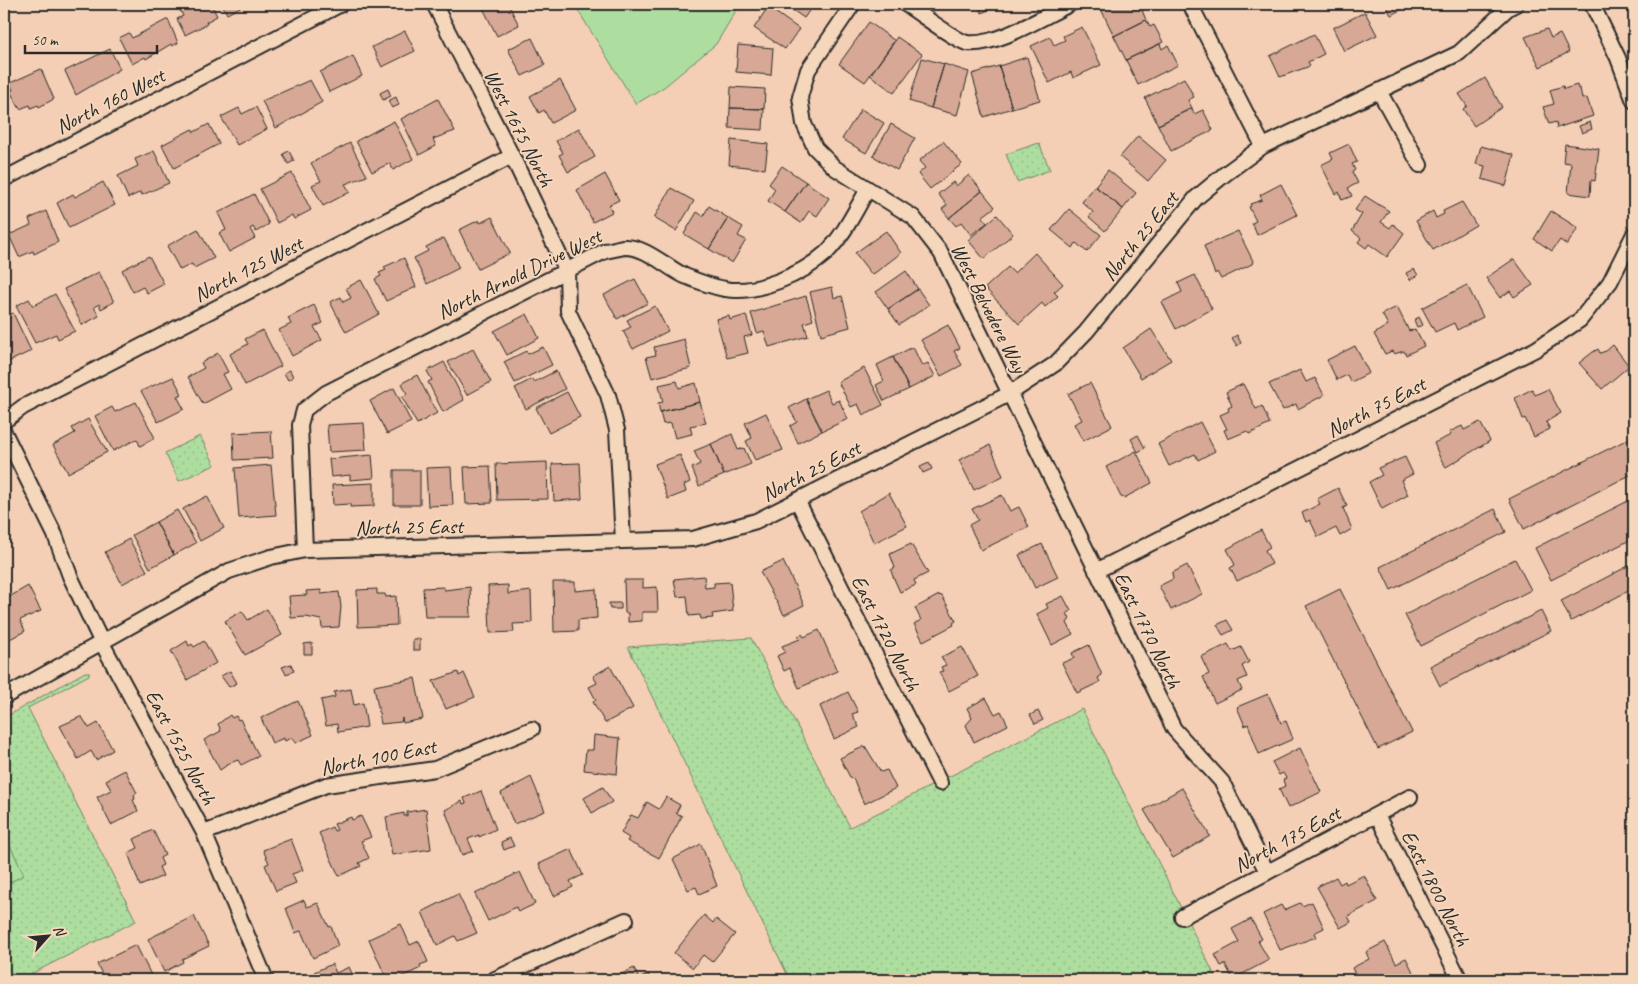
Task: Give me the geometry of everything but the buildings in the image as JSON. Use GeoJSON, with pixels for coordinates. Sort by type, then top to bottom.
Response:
{"type":"FeatureCollection","features":[{"type":"Feature","properties":{"kind":"street","name":"North 160 West"},"geometry":{"type":"LineString","coordinates":[[4,179],[341,4]]}},
{"type":"Feature","properties":{"kind":"street","name":"West 1675 North"},"geometry":{"type":"LineString","coordinates":[[434,4],[512,156],[567,270]]}},
{"type":"Feature","properties":{"kind":"street","name":"West Belvedere Way"},"geometry":{"type":"LineString","coordinates":[[852,4],[808,70],[800,97],[804,124],[815,148],[835,168],[913,218],[941,253],[1009,394]]}},
{"type":"Feature","properties":{"kind":"street"},"geometry":{"type":"LineString","coordinates":[[905,4],[966,42],[985,42],[1009,33],[1070,4]]}},
{"type":"Feature","properties":{"kind":"street"},"geometry":{"type":"LineString","coordinates":[[1190,4],[1263,146]]}},
{"type":"Feature","properties":{"kind":"street","name":"North 25 East"},"geometry":{"type":"LineString","coordinates":[[4,697],[229,572],[271,557],[305,550],[693,539],[756,521],[1009,394],[1055,364],[1086,332],[1196,198],[1263,146],[1459,53],[1508,8],[1516,4]]}},
{"type":"Feature","properties":{"kind":"street"},"geometry":{"type":"LineString","coordinates":[[1592,4],[1618,58],[1634,101]]}},
{"type":"Feature","properties":{"kind":"street"},"geometry":{"type":"LineString","coordinates":[[1379,90],[1420,165]]}},
{"type":"Feature","properties":{"kind":"street","name":"North 125 West"},"geometry":{"type":"LineString","coordinates":[[4,421],[23,407],[512,156]]}},
{"type":"Feature","properties":{"kind":"street","name":"North Arnold Drive West"},"geometry":{"type":"LineString","coordinates":[[305,550],[300,425],[304,410],[326,393],[606,251],[626,247],[644,252],[685,276],[726,290],[758,287],[784,279],[800,271],[827,252],[844,231],[868,190]]}},
{"type":"Feature","properties":{"kind":"street","name":"North 75 East"},"geometry":{"type":"LineString","coordinates":[[1096,571],[1536,349],[1580,320],[1610,282],[1634,234]]}},
{"type":"Feature","properties":{"kind":"street"},"geometry":{"type":"LineString","coordinates":[[567,270],[568,311],[608,395],[617,430],[623,541]]}},
{"type":"Feature","properties":{"kind":"street","name":"East 1770 North"},"geometry":{"type":"LineString","coordinates":[[1009,394],[1174,729],[1222,782],[1267,872]]}},
{"type":"Feature","properties":{"kind":"street","name":"East 1525 North"},"geometry":{"type":"LineString","coordinates":[[4,432],[56,535],[70,576],[102,642],[204,833],[262,979]]}},
{"type":"Feature","properties":{"kind":"street","name":"East 1720 North"},"geometry":{"type":"LineString","coordinates":[[797,500],[940,783]]}},
{"type":"Feature","properties":{"kind":"street","name":"North 100 East"},"geometry":{"type":"LineString","coordinates":[[204,833],[326,785],[435,769],[532,729]]}},
{"type":"Feature","properties":{"kind":"street","name":"North 175 East"},"geometry":{"type":"LineString","coordinates":[[1182,916],[1410,797]]}},
{"type":"Feature","properties":{"kind":"street","name":"East 1800 North"},"geometry":{"type":"LineString","coordinates":[[1377,814],[1460,980]]}},
{"type":"Feature","properties":{"kind":"street"},"geometry":{"type":"LineString","coordinates":[[493,980],[626,920]]}},
{"type":"Feature","properties":{"kind":"green space"},"geometry":{"type":"Polygon","coordinates":[[[574,4],[740,4],[716,44],[664,87],[636,104],[574,4]]]}},
{"type":"Feature","properties":{"kind":"green space"},"geometry":{"type":"Polygon","coordinates":[[[1039,143],[1050,170],[1017,182],[1006,154],[1039,143]]]}},
{"type":"Feature","properties":{"kind":"green space"},"geometry":{"type":"Polygon","coordinates":[[[200,436],[215,465],[179,481],[165,453],[200,436]]]}},
{"type":"Feature","properties":{"kind":"green space"},"geometry":{"type":"Polygon","coordinates":[[[751,638],[850,827],[1082,709],[1217,980],[790,980],[628,647],[751,638]]]}},
{"type":"Feature","properties":{"kind":"green space"},"geometry":{"type":"Polygon","coordinates":[[[85,672],[89,672],[89,675],[28,708],[136,921],[19,980],[4,980],[4,706],[9,715],[85,672]]]}},
{"type":"Feature","properties":{"kind":"green space"},"geometry":{"type":"Polygon","coordinates":[[[7,839],[24,875],[4,885],[4,841],[7,839]]]}}]}
